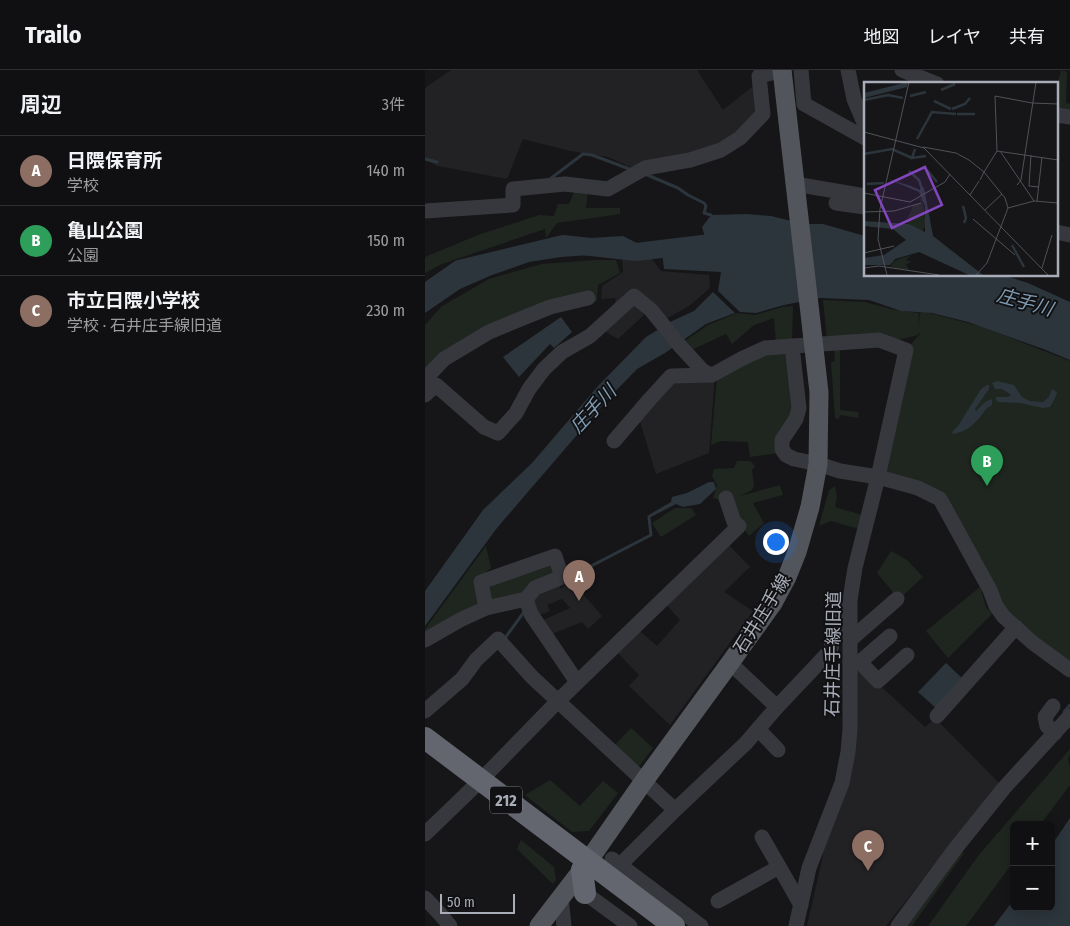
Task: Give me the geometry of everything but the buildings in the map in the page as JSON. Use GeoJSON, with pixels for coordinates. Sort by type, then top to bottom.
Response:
{"type":"FeatureCollection","features":[{"type":"Feature","properties":{"kind":"highway","name":"212"},"geometry":{"type":"LineString","coordinates":[[425,738],[477,784],[585,865],[675,926]]}},
{"type":"Feature","properties":{"kind":"highway","name":"212"},"geometry":{"type":"LineString","coordinates":[[425,753],[477,784]]}},
{"type":"Feature","properties":{"kind":"highway"},"geometry":{"type":"LineString","coordinates":[[585,893],[585,865],[616,862]]}},
{"type":"Feature","properties":{"kind":"highway","name":"212"},"geometry":{"type":"LineString","coordinates":[[585,865],[657,926]]}},
{"type":"Feature","properties":{"kind":"main road","name":"石井庄手線"},"geometry":{"type":"LineString","coordinates":[[539,926],[773,603],[787,577],[797,552],[810,507],[818,464],[819,392],[795,184],[786,165],[772,71]]}},
{"type":"Feature","properties":{"kind":"street"},"geometry":{"type":"LineString","coordinates":[[801,70],[804,104],[864,137]]}},
{"type":"Feature","properties":{"kind":"street"},"geometry":{"type":"LineString","coordinates":[[848,70],[854,100],[864,123]]}},
{"type":"Feature","properties":{"kind":"street"},"geometry":{"type":"LineString","coordinates":[[902,70],[932,82]]}},
{"type":"Feature","properties":{"kind":"street"},"geometry":{"type":"LineString","coordinates":[[425,211],[513,205],[513,189],[565,184],[608,189],[645,168],[690,160],[721,150],[740,138],[763,114],[772,71]]}},
{"type":"Feature","properties":{"kind":"street"},"geometry":{"type":"LineString","coordinates":[[1057,115],[1070,117]]}},
{"type":"Feature","properties":{"kind":"street"},"geometry":{"type":"LineString","coordinates":[[795,184],[864,196]]}},
{"type":"Feature","properties":{"kind":"street"},"geometry":{"type":"LineString","coordinates":[[836,203],[864,207]]}},
{"type":"Feature","properties":{"kind":"street"},"geometry":{"type":"LineString","coordinates":[[1057,232],[1070,235]]}},
{"type":"Feature","properties":{"kind":"street"},"geometry":{"type":"LineString","coordinates":[[425,394],[436,385],[484,427],[498,433],[516,413],[529,389],[544,368],[562,352],[590,336],[634,296],[651,310],[703,371],[712,375]]}},
{"type":"Feature","properties":{"kind":"street"},"geometry":{"type":"LineString","coordinates":[[425,379],[444,359],[489,332],[550,306],[588,298]]}},
{"type":"Feature","properties":{"kind":"street","name":"石井庄手線旧道"},"geometry":{"type":"LineString","coordinates":[[792,346],[879,340],[905,350],[878,477],[855,568],[850,600],[850,640],[855,662],[848,752],[842,783],[809,868],[796,926]]}},
{"type":"Feature","properties":{"kind":"street"},"geometry":{"type":"LineString","coordinates":[[614,441],[671,376],[712,375],[765,348],[792,346],[799,408],[795,419],[782,440],[782,449],[786,455],[841,471],[878,477],[918,488],[940,499],[990,590],[996,606],[1004,617],[1033,643],[1070,670]]}},
{"type":"Feature","properties":{"kind":"street"},"geometry":{"type":"LineString","coordinates":[[425,834],[577,682],[739,526],[734,522],[726,498]]}},
{"type":"Feature","properties":{"kind":"street"},"geometry":{"type":"LineString","coordinates":[[425,640],[486,608],[526,599],[535,588],[562,576],[555,556],[481,582],[486,608]]}},
{"type":"Feature","properties":{"kind":"street"},"geometry":{"type":"LineString","coordinates":[[526,599],[531,614],[577,682]]}},
{"type":"Feature","properties":{"kind":"street"},"geometry":{"type":"LineString","coordinates":[[850,640],[897,599]]}},
{"type":"Feature","properties":{"kind":"street"},"geometry":{"type":"LineString","coordinates":[[701,926],[616,862],[746,743],[829,650],[838,624],[850,600]]}},
{"type":"Feature","properties":{"kind":"street"},"geometry":{"type":"LineString","coordinates":[[937,716],[1016,627]]}},
{"type":"Feature","properties":{"kind":"street"},"geometry":{"type":"LineString","coordinates":[[891,636],[855,662],[878,681],[907,655]]}},
{"type":"Feature","properties":{"kind":"street"},"geometry":{"type":"LineString","coordinates":[[425,711],[462,679],[476,660],[498,639],[532,677],[675,810]]}},
{"type":"Feature","properties":{"kind":"street"},"geometry":{"type":"LineString","coordinates":[[730,663],[777,707]]}},
{"type":"Feature","properties":{"kind":"street"},"geometry":{"type":"LineString","coordinates":[[1053,706],[1045,717],[1047,726],[1055,733]]}},
{"type":"Feature","properties":{"kind":"street"},"geometry":{"type":"LineString","coordinates":[[898,926],[955,849],[1004,788],[1070,716]]}},
{"type":"Feature","properties":{"kind":"street"},"geometry":{"type":"LineString","coordinates":[[757,729],[778,750]]}},
{"type":"Feature","properties":{"kind":"street"},"geometry":{"type":"LineString","coordinates":[[762,838],[801,905]]}},
{"type":"Feature","properties":{"kind":"street"},"geometry":{"type":"LineString","coordinates":[[718,900],[779,867]]}},
{"type":"Feature","properties":{"kind":"street"},"geometry":{"type":"LineString","coordinates":[[585,893],[630,926]]}},
{"type":"Feature","properties":{"kind":"street"},"geometry":{"type":"LineString","coordinates":[[561,897],[564,926]]}},
{"type":"Feature","properties":{"kind":"street"},"geometry":{"type":"LineString","coordinates":[[425,898],[450,926]]}},
{"type":"Feature","properties":{"kind":"shaded area"},"geometry":{"type":"Polygon","coordinates":[[[451,70],[697,70],[723,110],[757,83],[760,113],[720,149],[635,169],[608,157],[570,151],[523,139],[507,179],[438,166],[425,160],[425,88],[451,70]]]}},
{"type":"Feature","properties":{"kind":"shaded area"},"geometry":{"type":"Polygon","coordinates":[[[1061,70],[1067,72],[1066,103],[1070,104],[1070,113],[1057,110],[1057,86],[1061,70]]]}},
{"type":"Feature","properties":{"kind":"shaded area"},"geometry":{"type":"Polygon","coordinates":[[[575,190],[588,190],[586,208],[620,208],[620,214],[557,223],[546,238],[545,229],[442,264],[425,273],[425,257],[478,235],[539,215],[554,216],[558,204],[569,204],[575,190]]]}},
{"type":"Feature","properties":{"kind":"shaded area"},"geometry":{"type":"Polygon","coordinates":[[[622,259],[652,259],[661,271],[709,275],[710,288],[689,306],[664,320],[636,292],[614,308],[616,298],[601,299],[602,286],[623,272],[622,259]]]}},
{"type":"Feature","properties":{"kind":"shaded area"},"geometry":{"type":"Polygon","coordinates":[[[616,260],[620,273],[598,285],[597,301],[549,313],[484,338],[444,365],[425,386],[425,325],[442,306],[489,279],[542,264],[616,260]]]}},
{"type":"Feature","properties":{"kind":"shaded area"},"geometry":{"type":"Polygon","coordinates":[[[823,300],[865,302],[895,310],[919,313],[918,328],[922,312],[933,314],[983,327],[1070,361],[1070,670],[1016,627],[940,499],[878,477],[906,350],[920,334],[898,340],[827,340],[823,300]]]}},
{"type":"Feature","properties":{"kind":"shaded area"},"geometry":{"type":"Polygon","coordinates":[[[633,302],[644,315],[618,339],[604,331],[633,302]]]}},
{"type":"Feature","properties":{"kind":"shaded area"},"geometry":{"type":"Polygon","coordinates":[[[793,306],[792,341],[776,343],[774,318],[754,325],[732,344],[726,334],[689,351],[682,343],[708,325],[737,313],[755,315],[782,307],[793,306]]]}},
{"type":"Feature","properties":{"kind":"shaded area"},"geometry":{"type":"Polygon","coordinates":[[[834,346],[840,346],[840,410],[859,412],[858,418],[840,415],[839,419],[835,418],[831,362],[835,361],[834,346]]]}},
{"type":"Feature","properties":{"kind":"shaded area"},"geometry":{"type":"Polygon","coordinates":[[[789,349],[797,408],[779,453],[750,457],[748,442],[721,441],[711,445],[717,377],[764,351],[789,349]]]}},
{"type":"Feature","properties":{"kind":"shaded area"},"geometry":{"type":"Polygon","coordinates":[[[715,375],[709,453],[656,474],[638,415],[672,377],[715,375]]]}},
{"type":"Feature","properties":{"kind":"shaded area"},"geometry":{"type":"Polygon","coordinates":[[[737,461],[750,461],[755,466],[752,470],[754,486],[752,490],[740,496],[780,485],[783,495],[753,503],[764,523],[749,536],[736,518],[734,498],[723,501],[713,498],[717,485],[712,476],[714,469],[734,468],[737,461]]]}},
{"type":"Feature","properties":{"kind":"shaded area"},"geometry":{"type":"Polygon","coordinates":[[[835,486],[837,497],[835,507],[862,515],[859,529],[831,521],[819,526],[829,490],[835,486]]]}},
{"type":"Feature","properties":{"kind":"shaded area"},"geometry":{"type":"Polygon","coordinates":[[[675,508],[691,508],[696,515],[661,537],[652,523],[675,508]]]}},
{"type":"Feature","properties":{"kind":"shaded area"},"geometry":{"type":"Polygon","coordinates":[[[726,542],[750,567],[724,592],[753,611],[670,725],[629,686],[639,675],[615,650],[636,628],[657,646],[680,620],[663,601],[726,542]]]}},
{"type":"Feature","properties":{"kind":"shaded area"},"geometry":{"type":"Polygon","coordinates":[[[486,546],[491,568],[478,578],[482,607],[425,636],[425,629],[486,546]]]}},
{"type":"Feature","properties":{"kind":"shaded area"},"geometry":{"type":"Polygon","coordinates":[[[891,551],[907,560],[923,577],[899,599],[877,573],[891,551]]]}},
{"type":"Feature","properties":{"kind":"shaded area"},"geometry":{"type":"Polygon","coordinates":[[[554,557],[561,576],[525,596],[487,607],[482,583],[554,557]]]}},
{"type":"Feature","properties":{"kind":"shaded area"},"geometry":{"type":"Polygon","coordinates":[[[571,580],[602,616],[588,629],[582,622],[549,635],[543,620],[570,608],[562,599],[547,605],[550,611],[539,614],[533,610],[533,597],[559,584],[561,589],[571,580]]]}},
{"type":"Feature","properties":{"kind":"shaded area"},"geometry":{"type":"Polygon","coordinates":[[[980,587],[986,607],[992,614],[948,658],[926,631],[980,587]]]}},
{"type":"Feature","properties":{"kind":"shaded area"},"geometry":{"type":"Polygon","coordinates":[[[859,666],[925,727],[935,718],[999,783],[886,926],[807,926],[826,834],[844,784],[853,667],[859,666]]]}},
{"type":"Feature","properties":{"kind":"shaded area"},"geometry":{"type":"Polygon","coordinates":[[[631,728],[653,748],[637,769],[612,748],[631,728]]]}},
{"type":"Feature","properties":{"kind":"shaded area"},"geometry":{"type":"Polygon","coordinates":[[[1070,749],[1068,759],[1070,785],[1043,821],[1010,821],[1010,866],[966,926],[928,926],[978,856],[1070,749]]]}},
{"type":"Feature","properties":{"kind":"shaded area"},"geometry":{"type":"Polygon","coordinates":[[[550,780],[580,806],[603,781],[618,793],[589,831],[572,832],[525,795],[550,780]]]}},
{"type":"Feature","properties":{"kind":"shaded area"},"geometry":{"type":"Polygon","coordinates":[[[521,840],[554,867],[556,880],[553,884],[517,849],[521,840]]]}},
{"type":"Feature","properties":{"kind":"shaded area"},"geometry":{"type":"Polygon","coordinates":[[[957,851],[964,853],[912,926],[903,926],[957,851]]]}},
{"type":"Feature","properties":{"kind":"water"},"geometry":{"type":"Polygon","coordinates":[[[747,214],[771,216],[804,224],[823,224],[864,236],[864,276],[1006,276],[1028,283],[1070,302],[1070,360],[968,322],[932,313],[901,311],[869,300],[820,298],[756,313],[740,312],[718,291],[721,272],[664,269],[662,252],[676,253],[702,249],[705,237],[702,227],[711,215],[747,214]]]}},
{"type":"Feature","properties":{"kind":"water"},"geometry":{"type":"Polygon","coordinates":[[[623,236],[645,247],[630,256],[616,246],[590,255],[529,262],[460,289],[425,313],[425,294],[457,278],[490,266],[589,238],[623,236]]]}},
{"type":"Feature","properties":{"kind":"water"},"geometry":{"type":"Polygon","coordinates":[[[713,292],[735,313],[706,324],[665,353],[637,369],[607,400],[497,528],[425,626],[425,591],[483,510],[532,463],[598,386],[646,337],[672,321],[694,311],[713,292]]]}},
{"type":"Feature","properties":{"kind":"water"},"geometry":{"type":"Polygon","coordinates":[[[561,317],[572,332],[554,348],[550,344],[519,377],[503,357],[561,317]]]}},
{"type":"Feature","properties":{"kind":"water"},"geometry":{"type":"Polygon","coordinates":[[[997,381],[1014,385],[1022,397],[1030,401],[1043,402],[1049,397],[1052,389],[1057,392],[1050,407],[1043,408],[1020,403],[998,402],[996,397],[1008,397],[1011,395],[1002,389],[995,389],[992,383],[997,381]]]}},
{"type":"Feature","properties":{"kind":"water"},"geometry":{"type":"Polygon","coordinates":[[[989,385],[989,389],[975,409],[976,411],[985,402],[992,399],[992,405],[971,426],[953,434],[952,432],[958,426],[981,389],[989,385]]]}},
{"type":"Feature","properties":{"kind":"water"},"geometry":{"type":"Polygon","coordinates":[[[709,482],[714,482],[716,489],[700,504],[683,507],[676,504],[649,518],[647,516],[671,502],[672,497],[687,493],[709,482]]]}},
{"type":"Feature","properties":{"kind":"water"},"geometry":{"type":"Polygon","coordinates":[[[946,663],[964,680],[937,709],[918,692],[946,663]]]}},
{"type":"Feature","properties":{"kind":"water"},"geometry":{"type":"Polygon","coordinates":[[[1070,818],[1070,926],[994,926],[1010,904],[1010,911],[1055,911],[1055,840],[1070,818]]]}},
{"type":"Feature","properties":{"kind":"waterway"},"geometry":{"type":"LineString","coordinates":[[550,179],[583,154],[592,155],[632,170]]}},
{"type":"Feature","properties":{"kind":"waterway"},"geometry":{"type":"LineString","coordinates":[[425,159],[437,162]]}},
{"type":"Feature","properties":{"kind":"waterway"},"geometry":{"type":"LineString","coordinates":[[645,174],[678,188],[704,203],[706,206],[704,213],[711,215]]}},
{"type":"Feature","properties":{"kind":"waterway","name":"庄手川"},"geometry":{"type":"LineString","coordinates":[[425,293],[459,269],[563,244],[636,252],[719,242],[725,244]]}},
{"type":"Feature","properties":{"kind":"waterway"},"geometry":{"type":"LineString","coordinates":[[568,578],[651,535],[649,518]]}},
{"type":"Feature","properties":{"kind":"waterway"},"geometry":{"type":"LineString","coordinates":[[505,638],[524,612]]}},
{"type":"Feature","properties":{"kind":"waterway"},"geometry":{"type":"LineString","coordinates":[[1064,712],[1070,705]]}},
{"type":"Feature","properties":{"kind":"place","name":"亀山公園"},"geometry":{"type":"Point","coordinates":[987,486]}},
{"type":"Feature","properties":{"kind":"place","name":"日隈保育所"},"geometry":{"type":"Point","coordinates":[579,601]}},
{"type":"Feature","properties":{"kind":"place","name":"市立日隈小学校"},"geometry":{"type":"Point","coordinates":[868,871]}}]}
